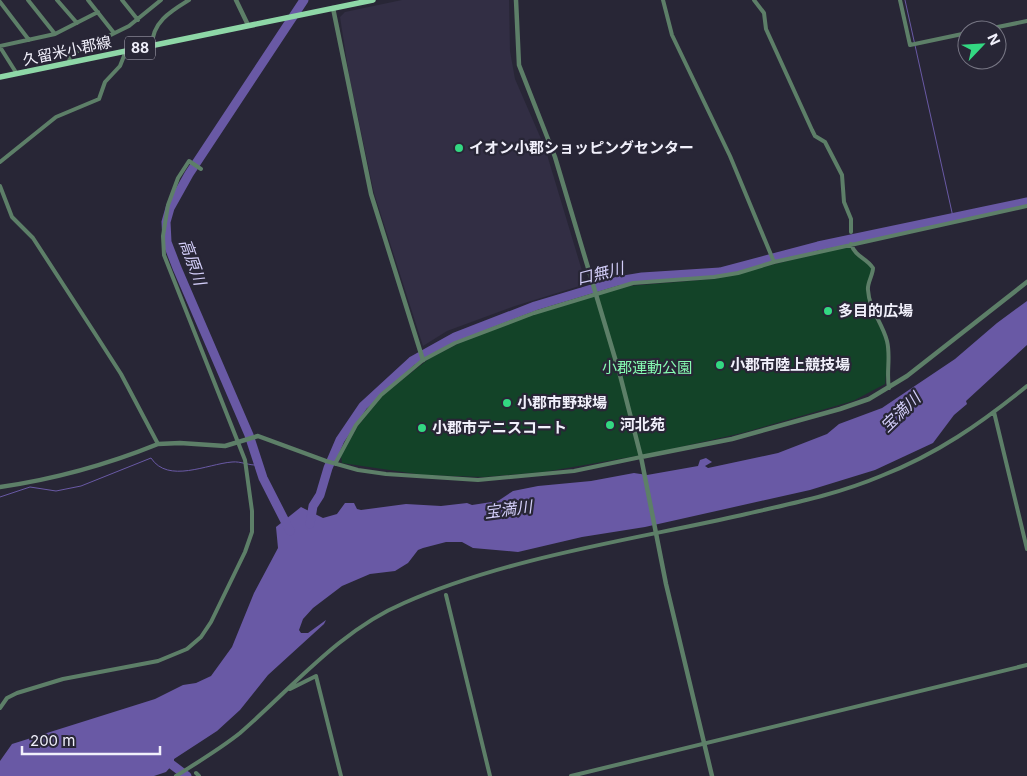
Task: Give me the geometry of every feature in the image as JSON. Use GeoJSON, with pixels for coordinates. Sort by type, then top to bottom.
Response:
{"type":"FeatureCollection","features":[{"type":"Feature","properties":{"kind":"main road","name":"久留米小郡線"},"geometry":{"type":"LineString","coordinates":[[0,78],[373,0]]}},
{"type":"Feature","properties":{"kind":"street"},"geometry":{"type":"LineString","coordinates":[[4,0],[0,2],[29,40]]}},
{"type":"Feature","properties":{"kind":"street"},"geometry":{"type":"LineString","coordinates":[[28,0],[55,34]]}},
{"type":"Feature","properties":{"kind":"street"},"geometry":{"type":"LineString","coordinates":[[58,0],[77,23]]}},
{"type":"Feature","properties":{"kind":"street"},"geometry":{"type":"LineString","coordinates":[[88,0],[114,33]]}},
{"type":"Feature","properties":{"kind":"street"},"geometry":{"type":"LineString","coordinates":[[122,0],[138,20]]}},
{"type":"Feature","properties":{"kind":"street"},"geometry":{"type":"LineString","coordinates":[[152,46],[152,40],[162,18],[189,0]]}},
{"type":"Feature","properties":{"kind":"street"},"geometry":{"type":"LineString","coordinates":[[236,0],[248,26]]}},
{"type":"Feature","properties":{"kind":"street"},"geometry":{"type":"LineString","coordinates":[[516,0],[518,52],[522,78],[555,157],[622,381],[641,460],[655,533],[712,776]]}},
{"type":"Feature","properties":{"kind":"street"},"geometry":{"type":"LineString","coordinates":[[663,0],[672,35],[730,156],[774,262]]}},
{"type":"Feature","properties":{"kind":"street"},"geometry":{"type":"LineString","coordinates":[[754,0],[764,13],[766,29],[815,136],[825,142],[838,164],[843,181],[844,202],[851,219],[850,232]]}},
{"type":"Feature","properties":{"kind":"street"},"geometry":{"type":"LineString","coordinates":[[900,0],[910,46],[957,35]]}},
{"type":"Feature","properties":{"kind":"street"},"geometry":{"type":"LineString","coordinates":[[69,63],[70,55],[138,20],[159,1]]}},
{"type":"Feature","properties":{"kind":"street"},"geometry":{"type":"LineString","coordinates":[[333,8],[371,194],[423,360]]}},
{"type":"Feature","properties":{"kind":"street"},"geometry":{"type":"LineString","coordinates":[[17,74],[0,47],[55,34],[98,12]]}},
{"type":"Feature","properties":{"kind":"street"},"geometry":{"type":"LineString","coordinates":[[1007,25],[1027,21]]}},
{"type":"Feature","properties":{"kind":"street"},"geometry":{"type":"LineString","coordinates":[[0,162],[56,117],[99,99],[105,82],[120,66],[126,51]]}},
{"type":"Feature","properties":{"kind":"street"},"geometry":{"type":"LineString","coordinates":[[0,708],[7,698],[17,693],[63,679],[170,657],[187,649],[201,637],[212,622],[245,552],[252,532],[252,511],[245,460],[240,443],[164,255],[163,236],[168,205],[178,178],[190,162],[200,168]]}},
{"type":"Feature","properties":{"kind":"street"},"geometry":{"type":"LineString","coordinates":[[0,186],[12,217],[33,238],[94,332],[121,374],[158,444]]}},
{"type":"Feature","properties":{"kind":"street"},"geometry":{"type":"LineString","coordinates":[[335,464],[356,425],[381,395],[423,360],[479,333],[596,293],[652,280],[714,278],[851,244],[1027,206]]}},
{"type":"Feature","properties":{"kind":"street"},"geometry":{"type":"LineString","coordinates":[[851,244],[854,254],[869,263],[872,268],[868,291],[869,304],[881,324],[887,340],[890,357],[889,388]]}},
{"type":"Feature","properties":{"kind":"street"},"geometry":{"type":"LineString","coordinates":[[0,487],[35,482],[89,470],[158,444],[180,443],[225,446],[255,437],[269,439],[335,464],[392,475],[494,480],[574,471],[641,460],[732,439],[817,416],[870,399],[907,376],[1027,282]]}},
{"type":"Feature","properties":{"kind":"street"},"geometry":{"type":"LineString","coordinates":[[176,776],[238,735],[362,625],[402,604],[459,581],[492,572],[655,533],[791,504],[866,482],[907,465],[952,442],[1027,386]]}},
{"type":"Feature","properties":{"kind":"street"},"geometry":{"type":"LineString","coordinates":[[994,412],[1027,549]]}},
{"type":"Feature","properties":{"kind":"street"},"geometry":{"type":"LineString","coordinates":[[446,595],[490,776]]}},
{"type":"Feature","properties":{"kind":"street"},"geometry":{"type":"LineString","coordinates":[[571,776],[1027,665]]}},
{"type":"Feature","properties":{"kind":"street"},"geometry":{"type":"LineString","coordinates":[[288,689],[316,676],[341,776]]}},
{"type":"Feature","properties":{"kind":"shaded area","name":"イオン小郡ショッピングセンター"},"geometry":{"type":"Polygon","coordinates":[[[402,0],[509,0],[510,51],[515,79],[545,148],[586,284],[515,306],[447,331],[423,346],[374,193],[349,75],[340,17],[345,12],[402,0]]]}},
{"type":"Feature","properties":{"kind":"green space","name":"小郡運動公園"},"geometry":{"type":"Polygon","coordinates":[[[849,246],[872,269],[868,282],[868,306],[882,331],[888,356],[885,384],[853,401],[742,433],[654,453],[544,472],[484,477],[423,475],[342,463],[341,456],[358,426],[383,395],[430,358],[470,338],[535,313],[629,286],[714,279],[849,246]]]}},
{"type":"Feature","properties":{"kind":"water","name":"宝満川"},"geometry":{"type":"Polygon","coordinates":[[[1027,301],[1027,345],[966,401],[967,404],[954,415],[933,443],[875,470],[810,490],[645,527],[582,537],[518,552],[473,548],[462,542],[446,542],[423,548],[418,550],[408,563],[395,571],[370,574],[342,586],[313,608],[303,619],[299,630],[301,633],[308,633],[326,620],[324,624],[268,675],[240,710],[217,731],[174,759],[174,763],[166,772],[154,776],[0,776],[0,761],[12,744],[155,699],[183,685],[196,683],[211,676],[232,647],[254,593],[278,548],[276,527],[301,507],[323,518],[337,514],[345,503],[354,503],[357,509],[361,510],[406,504],[441,506],[467,503],[472,505],[498,501],[513,491],[538,486],[591,481],[634,473],[647,475],[698,466],[700,460],[706,458],[712,462],[705,466],[708,468],[778,453],[827,434],[839,424],[882,408],[955,359],[997,323],[1027,301]]]}},
{"type":"Feature","properties":{"kind":"waterway","name":"高原川"},"geometry":{"type":"LineString","coordinates":[[290,531],[263,478],[249,435],[177,268],[167,242],[166,222],[170,208],[189,174],[304,0]]}},
{"type":"Feature","properties":{"kind":"waterway"},"geometry":{"type":"LineString","coordinates":[[905,0],[953,217]]}},
{"type":"Feature","properties":{"kind":"waterway","name":"口無川"},"geometry":{"type":"LineString","coordinates":[[310,524],[313,506],[320,495],[328,468],[340,440],[363,406],[412,361],[455,337],[535,306],[618,281],[642,277],[720,272],[818,246],[1027,202]]}},
{"type":"Feature","properties":{"kind":"waterway"},"geometry":{"type":"LineString","coordinates":[[0,497],[30,487],[56,491],[81,486],[151,458],[158,466],[167,470],[178,471],[232,462],[259,465]]}},
{"type":"Feature","properties":{"kind":"waterway"},"geometry":{"type":"LineString","coordinates":[[163,758],[187,776]]}},
{"type":"Feature","properties":{"kind":"place","name":"イオン小郡ショッピングセンター"},"geometry":{"type":"Point","coordinates":[459,148]}},
{"type":"Feature","properties":{"kind":"place","name":"多目的広場"},"geometry":{"type":"Point","coordinates":[828,311]}},
{"type":"Feature","properties":{"kind":"place","name":"小郡市陸上競技場"},"geometry":{"type":"Point","coordinates":[720,365]}},
{"type":"Feature","properties":{"kind":"place","name":"小郡市野球場"},"geometry":{"type":"Point","coordinates":[507,403]}},
{"type":"Feature","properties":{"kind":"place","name":"河北苑"},"geometry":{"type":"Point","coordinates":[610,425]}},
{"type":"Feature","properties":{"kind":"place","name":"小郡市テニスコート"},"geometry":{"type":"Point","coordinates":[422,428]}}]}
